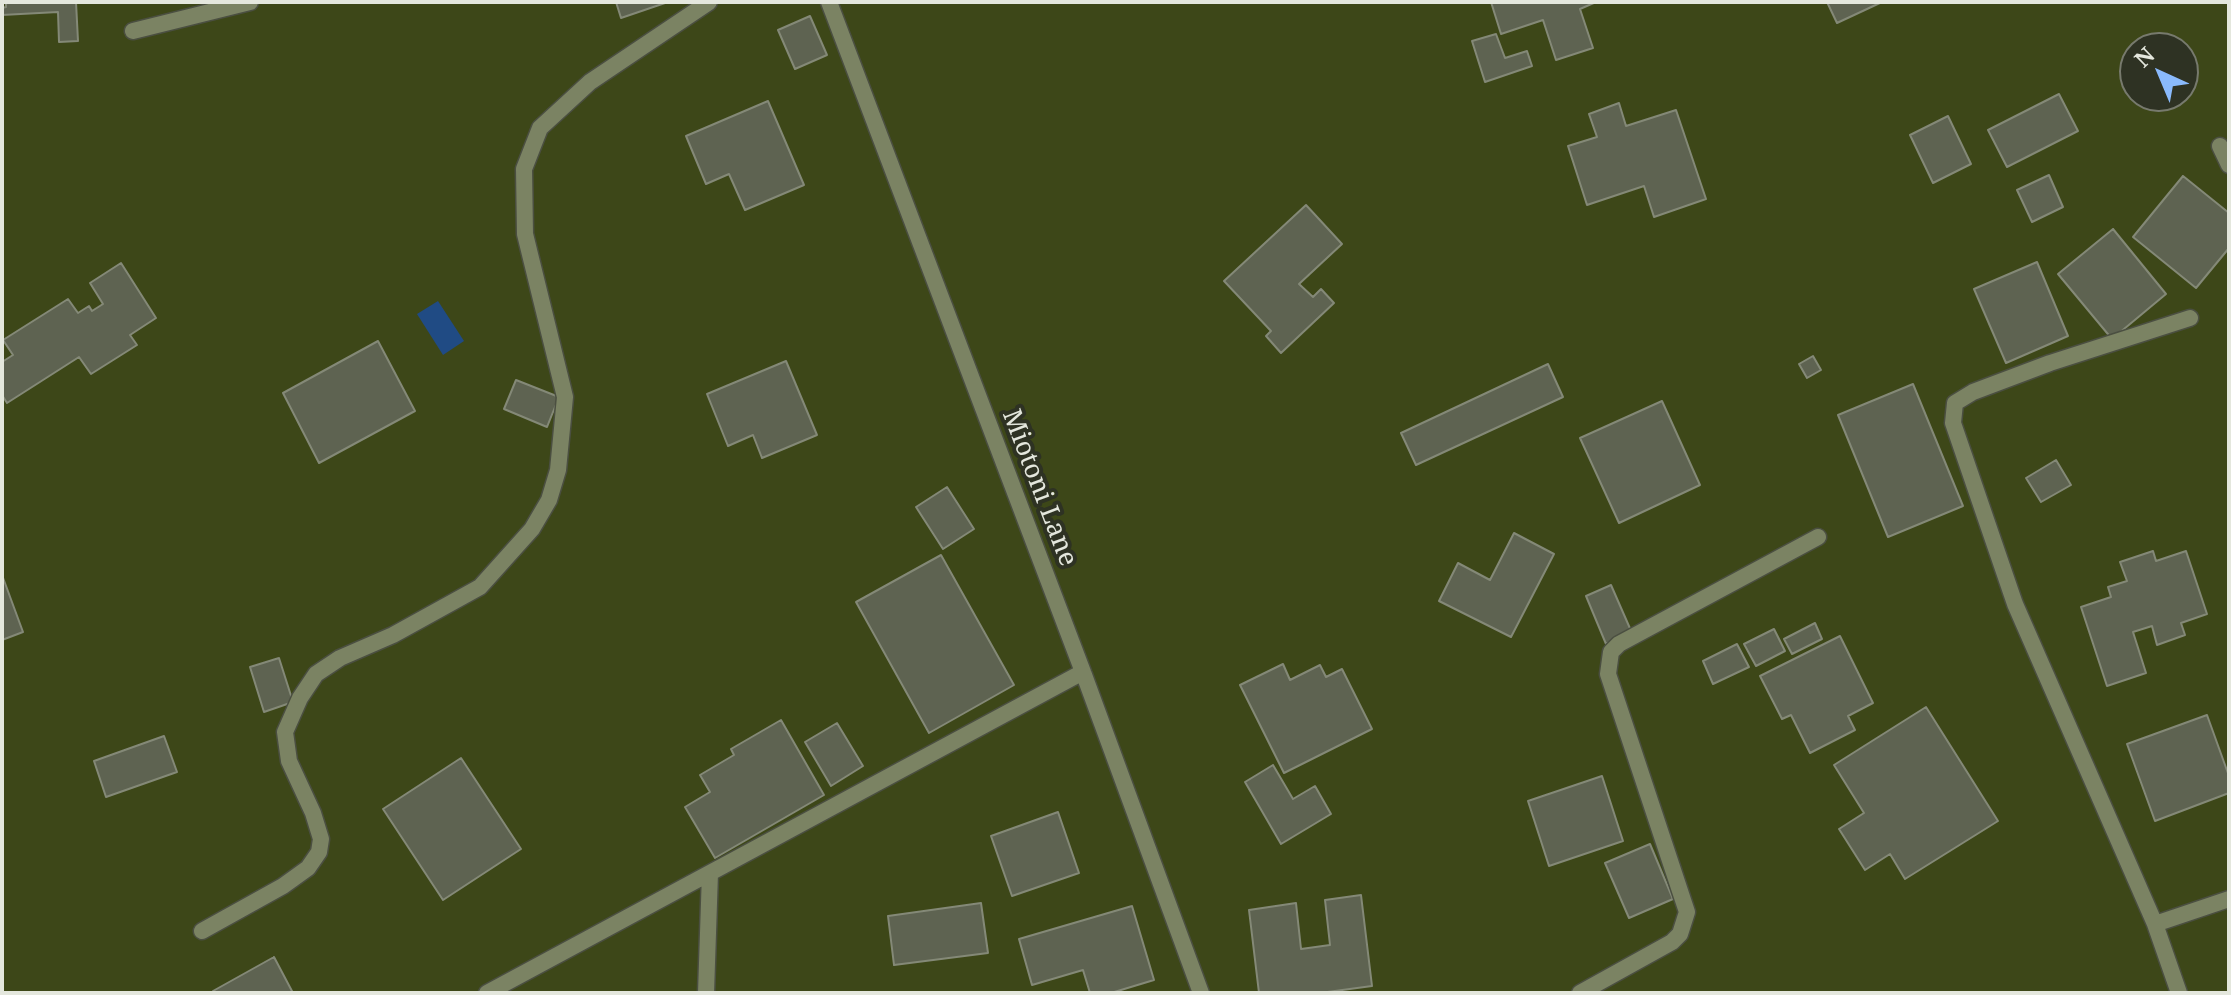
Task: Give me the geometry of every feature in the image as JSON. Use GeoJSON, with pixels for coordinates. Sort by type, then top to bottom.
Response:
{"type":"FeatureCollection","features":[{"type":"Feature","properties":{"kind":"street"},"geometry":{"type":"LineString","coordinates":[[133,31],[250,2]]}},
{"type":"Feature","properties":{"kind":"street"},"geometry":{"type":"LineString","coordinates":[[202,931],[283,886],[308,868],[319,852],[321,839],[313,813],[289,761],[285,732],[300,698],[316,674],[340,658],[393,635],[480,587],[532,529],[549,500],[558,470],[565,397],[525,234],[524,169],[540,128],[590,82],[709,2]]}},
{"type":"Feature","properties":{"kind":"street","name":"Miotoni Lane"},"geometry":{"type":"LineString","coordinates":[[829,2],[1201,993]]}},
{"type":"Feature","properties":{"kind":"street"},"geometry":{"type":"LineString","coordinates":[[2220,146],[2229,165]]}},
{"type":"Feature","properties":{"kind":"street"},"geometry":{"type":"LineString","coordinates":[[2179,993],[2155,924],[2015,604],[1953,423],[1955,403],[1973,392],[2050,363],[2190,318]]}},
{"type":"Feature","properties":{"kind":"street"},"geometry":{"type":"LineString","coordinates":[[1580,993],[1672,942],[1680,934],[1687,912],[1608,674],[1611,652],[1619,644],[1818,537]]}},
{"type":"Feature","properties":{"kind":"street"},"geometry":{"type":"LineString","coordinates":[[487,993],[1083,672]]}},
{"type":"Feature","properties":{"kind":"street"},"geometry":{"type":"LineString","coordinates":[[706,993],[710,873]]}},
{"type":"Feature","properties":{"kind":"street"},"geometry":{"type":"LineString","coordinates":[[2155,924],[2229,899]]}},
{"type":"Feature","properties":{"kind":"green space"},"geometry":{"type":"Polygon","coordinates":[[[2,2],[2229,2],[2229,993],[2,993],[2,2]]]}},
{"type":"Feature","properties":{"kind":"water"},"geometry":{"type":"Polygon","coordinates":[[[438,301],[464,341],[443,355],[417,314],[438,301]]]}},
{"type":"Feature","properties":{"kind":"building"},"geometry":{"type":"Polygon","coordinates":[[[6,2],[76,2],[78,41],[59,42],[58,12],[2,15],[6,2]]]}},
{"type":"Feature","properties":{"kind":"building"},"geometry":{"type":"Polygon","coordinates":[[[616,2],[668,2],[621,18],[616,2]]]}},
{"type":"Feature","properties":{"kind":"building"},"geometry":{"type":"Polygon","coordinates":[[[1491,2],[1596,2],[1580,9],[1593,48],[1556,60],[1543,20],[1501,34],[1491,2]]]}},
{"type":"Feature","properties":{"kind":"building"},"geometry":{"type":"Polygon","coordinates":[[[1827,2],[1882,2],[1837,23],[1827,2]]]}},
{"type":"Feature","properties":{"kind":"building"},"geometry":{"type":"Polygon","coordinates":[[[810,16],[827,55],[795,69],[778,30],[810,16]]]}},
{"type":"Feature","properties":{"kind":"building"},"geometry":{"type":"Polygon","coordinates":[[[1496,34],[1505,58],[1527,51],[1532,66],[1485,82],[1472,41],[1496,34]]]}},
{"type":"Feature","properties":{"kind":"building"},"geometry":{"type":"Polygon","coordinates":[[[2059,94],[2078,131],[2007,167],[1988,130],[2059,94]]]}},
{"type":"Feature","properties":{"kind":"building"},"geometry":{"type":"Polygon","coordinates":[[[768,101],[804,185],[745,210],[729,174],[706,184],[686,136],[768,101]]]}},
{"type":"Feature","properties":{"kind":"building"},"geometry":{"type":"Polygon","coordinates":[[[1619,103],[1626,126],[1676,110],[1706,199],[1654,217],[1644,186],[1587,205],[1568,146],[1597,137],[1589,114],[1619,103]]]}},
{"type":"Feature","properties":{"kind":"building"},"geometry":{"type":"Polygon","coordinates":[[[1948,116],[1971,164],[1933,183],[1910,135],[1948,116]]]}},
{"type":"Feature","properties":{"kind":"building"},"geometry":{"type":"Polygon","coordinates":[[[2049,175],[2063,207],[2032,222],[2017,190],[2049,175]]]}},
{"type":"Feature","properties":{"kind":"building"},"geometry":{"type":"Polygon","coordinates":[[[2183,176],[2229,213],[2229,248],[2196,288],[2133,237],[2183,176]]]}},
{"type":"Feature","properties":{"kind":"building"},"geometry":{"type":"Polygon","coordinates":[[[1306,205],[1342,244],[1299,284],[1313,297],[1321,289],[1334,303],[1281,353],[1266,336],[1271,331],[1224,281],[1306,205]]]}},
{"type":"Feature","properties":{"kind":"building"},"geometry":{"type":"Polygon","coordinates":[[[2113,229],[2166,294],[2112,339],[2058,274],[2113,229]]]}},
{"type":"Feature","properties":{"kind":"building"},"geometry":{"type":"Polygon","coordinates":[[[2037,262],[2068,336],[2006,363],[1974,289],[2037,262]]]}},
{"type":"Feature","properties":{"kind":"building"},"geometry":{"type":"Polygon","coordinates":[[[121,263],[156,318],[130,335],[137,345],[91,374],[79,357],[7,403],[2,395],[2,362],[13,355],[3,340],[68,299],[78,313],[89,306],[92,311],[103,304],[90,283],[121,263]]]}},
{"type":"Feature","properties":{"kind":"building"},"geometry":{"type":"Polygon","coordinates":[[[378,341],[415,411],[319,463],[283,393],[378,341]]]}},
{"type":"Feature","properties":{"kind":"building"},"geometry":{"type":"Polygon","coordinates":[[[1813,356],[1821,370],[1807,378],[1799,364],[1813,356]]]}},
{"type":"Feature","properties":{"kind":"building"},"geometry":{"type":"Polygon","coordinates":[[[786,361],[817,435],[762,458],[753,435],[728,446],[707,394],[786,361]]]}},
{"type":"Feature","properties":{"kind":"building"},"geometry":{"type":"Polygon","coordinates":[[[1548,364],[1563,397],[1416,465],[1401,433],[1548,364]]]}},
{"type":"Feature","properties":{"kind":"building"},"geometry":{"type":"Polygon","coordinates":[[[516,380],[559,397],[547,427],[504,409],[516,380]]]}},
{"type":"Feature","properties":{"kind":"building"},"geometry":{"type":"Polygon","coordinates":[[[1913,384],[1963,506],[1888,537],[1838,415],[1913,384]]]}},
{"type":"Feature","properties":{"kind":"building"},"geometry":{"type":"Polygon","coordinates":[[[1662,401],[1700,485],[1619,523],[1580,438],[1662,401]]]}},
{"type":"Feature","properties":{"kind":"building"},"geometry":{"type":"Polygon","coordinates":[[[2056,460],[2071,485],[2041,502],[2026,478],[2056,460]]]}},
{"type":"Feature","properties":{"kind":"building"},"geometry":{"type":"Polygon","coordinates":[[[947,487],[974,529],[943,549],[916,507],[947,487]]]}},
{"type":"Feature","properties":{"kind":"building"},"geometry":{"type":"Polygon","coordinates":[[[1514,533],[1554,554],[1511,637],[1439,601],[1458,563],[1490,580],[1514,533]]]}},
{"type":"Feature","properties":{"kind":"building"},"geometry":{"type":"Polygon","coordinates":[[[2153,551],[2156,561],[2186,551],[2207,614],[2181,623],[2185,635],[2157,645],[2152,626],[2133,632],[2146,673],[2107,686],[2081,607],[2111,597],[2108,587],[2127,581],[2120,562],[2153,551]]]}},
{"type":"Feature","properties":{"kind":"building"},"geometry":{"type":"Polygon","coordinates":[[[941,555],[1014,685],[929,733],[856,602],[941,555]]]}},
{"type":"Feature","properties":{"kind":"building"},"geometry":{"type":"Polygon","coordinates":[[[2,575],[23,632],[2,640],[2,575]]]}},
{"type":"Feature","properties":{"kind":"building"},"geometry":{"type":"Polygon","coordinates":[[[1611,585],[1632,633],[1606,644],[1586,596],[1611,585]]]}},
{"type":"Feature","properties":{"kind":"building"},"geometry":{"type":"Polygon","coordinates":[[[1815,623],[1822,639],[1792,654],[1784,639],[1815,623]]]}},
{"type":"Feature","properties":{"kind":"building"},"geometry":{"type":"Polygon","coordinates":[[[1774,629],[1785,651],[1756,666],[1744,644],[1774,629]]]}},
{"type":"Feature","properties":{"kind":"building"},"geometry":{"type":"Polygon","coordinates":[[[1840,636],[1873,703],[1848,716],[1855,730],[1810,753],[1791,715],[1782,719],[1760,676],[1840,636]]]}},
{"type":"Feature","properties":{"kind":"building"},"geometry":{"type":"Polygon","coordinates":[[[1737,644],[1749,667],[1713,684],[1703,661],[1737,644]]]}},
{"type":"Feature","properties":{"kind":"building"},"geometry":{"type":"Polygon","coordinates":[[[279,658],[293,702],[264,712],[250,667],[279,658]]]}},
{"type":"Feature","properties":{"kind":"building"},"geometry":{"type":"Polygon","coordinates":[[[1283,664],[1290,680],[1320,665],[1326,677],[1342,669],[1372,729],[1284,773],[1240,685],[1283,664]]]}},
{"type":"Feature","properties":{"kind":"building"},"geometry":{"type":"Polygon","coordinates":[[[1926,707],[1998,821],[1905,879],[1890,854],[1865,870],[1839,829],[1864,813],[1834,765],[1926,707]]]}},
{"type":"Feature","properties":{"kind":"building"},"geometry":{"type":"Polygon","coordinates":[[[2207,715],[2229,776],[2229,793],[2155,821],[2127,744],[2207,715]]]}},
{"type":"Feature","properties":{"kind":"building"},"geometry":{"type":"Polygon","coordinates":[[[781,720],[824,795],[715,858],[685,807],[710,792],[700,775],[734,755],[731,749],[781,720]]]}},
{"type":"Feature","properties":{"kind":"building"},"geometry":{"type":"Polygon","coordinates":[[[837,723],[863,766],[831,786],[805,742],[837,723]]]}},
{"type":"Feature","properties":{"kind":"building"},"geometry":{"type":"Polygon","coordinates":[[[164,736],[177,772],[106,797],[94,761],[164,736]]]}},
{"type":"Feature","properties":{"kind":"building"},"geometry":{"type":"Polygon","coordinates":[[[461,758],[521,849],[443,900],[383,809],[461,758]]]}},
{"type":"Feature","properties":{"kind":"building"},"geometry":{"type":"Polygon","coordinates":[[[1273,765],[1293,799],[1315,786],[1331,814],[1281,844],[1245,782],[1273,765]]]}},
{"type":"Feature","properties":{"kind":"building"},"geometry":{"type":"Polygon","coordinates":[[[1602,776],[1623,841],[1549,866],[1528,801],[1602,776]]]}},
{"type":"Feature","properties":{"kind":"building"},"geometry":{"type":"Polygon","coordinates":[[[1058,812],[1079,873],[1012,896],[991,836],[1058,812]]]}},
{"type":"Feature","properties":{"kind":"building"},"geometry":{"type":"Polygon","coordinates":[[[1650,844],[1673,899],[1629,918],[1605,863],[1650,844]]]}},
{"type":"Feature","properties":{"kind":"building"},"geometry":{"type":"Polygon","coordinates":[[[1361,895],[1372,986],[1320,993],[1259,993],[1249,910],[1296,903],[1301,949],[1330,945],[1325,900],[1361,895]]]}},
{"type":"Feature","properties":{"kind":"building"},"geometry":{"type":"Polygon","coordinates":[[[981,903],[988,953],[894,965],[888,916],[981,903]]]}},
{"type":"Feature","properties":{"kind":"building"},"geometry":{"type":"Polygon","coordinates":[[[1132,906],[1154,980],[1111,993],[1090,993],[1083,970],[1032,985],[1019,939],[1132,906]]]}},
{"type":"Feature","properties":{"kind":"building"},"geometry":{"type":"Polygon","coordinates":[[[274,957],[293,993],[214,993],[213,991],[274,957]]]}}]}
